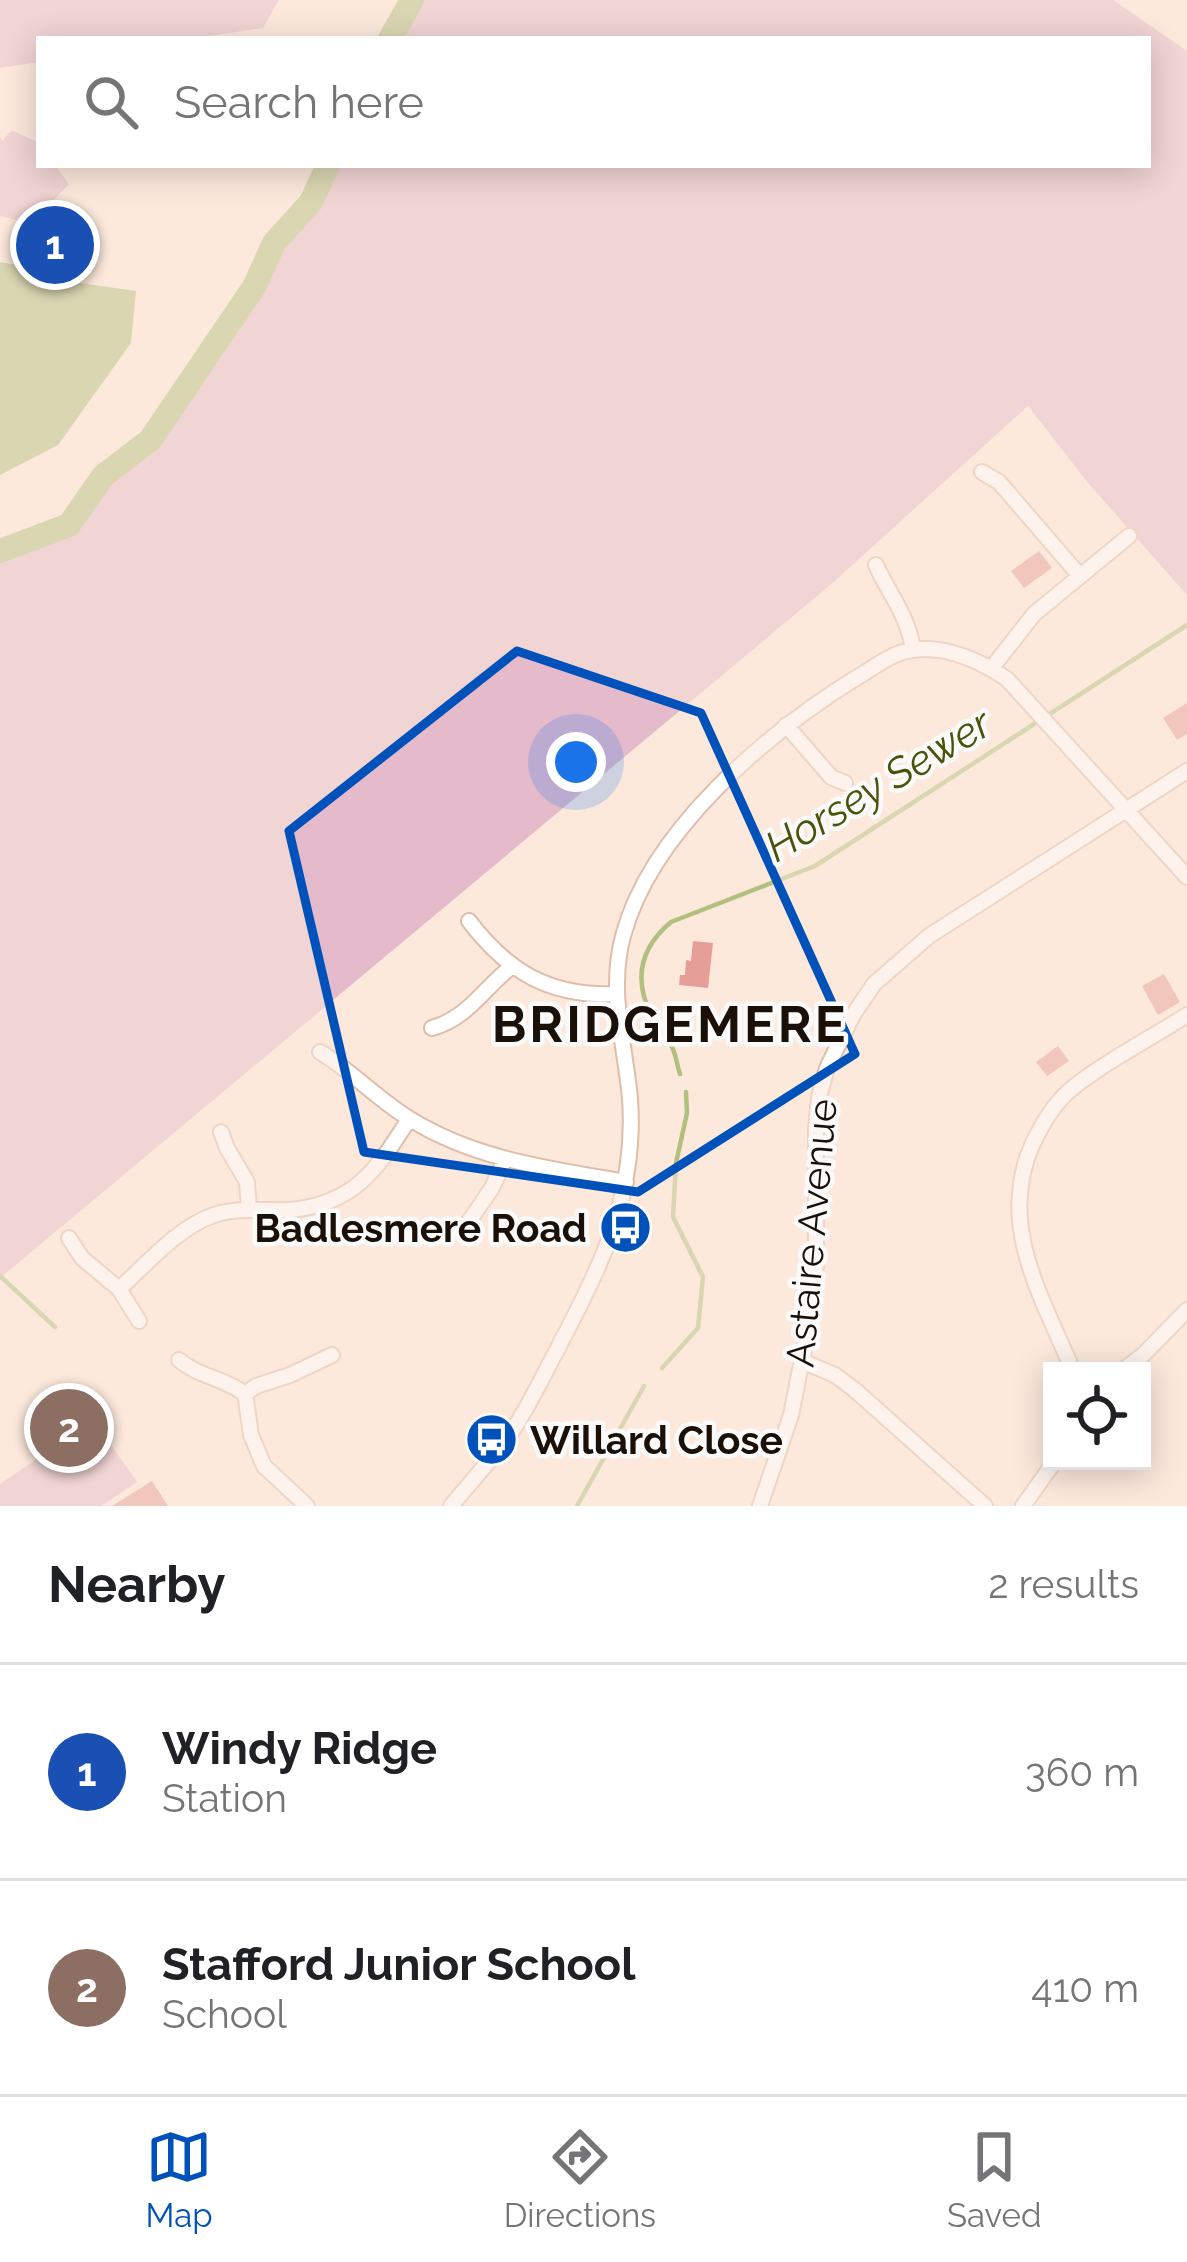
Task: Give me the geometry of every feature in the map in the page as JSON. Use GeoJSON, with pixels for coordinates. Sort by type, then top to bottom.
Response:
{"type":"FeatureCollection","features":[{"type":"Feature","properties":{"kind":"street"},"geometry":{"type":"LineString","coordinates":[[982,472],[999,482],[1080,576]]}},
{"type":"Feature","properties":{"kind":"street"},"geometry":{"type":"LineString","coordinates":[[992,669],[1034,614],[1129,536]]}},
{"type":"Feature","properties":{"kind":"street"},"geometry":{"type":"LineString","coordinates":[[876,565],[906,620],[913,650]]}},
{"type":"Feature","properties":{"kind":"street"},"geometry":{"type":"LineString","coordinates":[[451,1506],[527,1408],[602,1258],[626,1182],[630,1099],[616,994],[623,935],[632,908],[652,870],[706,800],[786,725],[888,659],[913,650],[966,657],[1006,679],[1187,877]]}},
{"type":"Feature","properties":{"kind":"street"},"geometry":{"type":"LineString","coordinates":[[786,725],[831,777],[845,783]]}},
{"type":"Feature","properties":{"kind":"street","name":"Astaire Avenue"},"geometry":{"type":"LineString","coordinates":[[760,1506],[791,1415],[803,1362],[816,1265],[819,1097],[827,1068],[853,1015],[874,985],[929,936],[1187,771]]}},
{"type":"Feature","properties":{"kind":"street"},"geometry":{"type":"LineString","coordinates":[[469,920],[511,967],[536,980],[577,994],[616,994]]}},
{"type":"Feature","properties":{"kind":"street"},"geometry":{"type":"LineString","coordinates":[[432,1028],[450,1023],[511,967]]}},
{"type":"Feature","properties":{"kind":"street"},"geometry":{"type":"LineString","coordinates":[[1069,1362],[1026,1257],[1018,1212],[1023,1168],[1047,1115],[1069,1091],[1187,1016]]}},
{"type":"Feature","properties":{"kind":"street"},"geometry":{"type":"LineString","coordinates":[[320,1052],[409,1119],[454,1141],[505,1159],[626,1182]]}},
{"type":"Feature","properties":{"kind":"street"},"geometry":{"type":"LineString","coordinates":[[118,1289],[200,1221],[232,1210],[289,1210],[334,1201],[367,1178],[409,1119]]}},
{"type":"Feature","properties":{"kind":"street"},"geometry":{"type":"LineString","coordinates":[[221,1132],[247,1182],[249,1209]]}},
{"type":"Feature","properties":{"kind":"street"},"geometry":{"type":"LineString","coordinates":[[464,1230],[505,1159]]}},
{"type":"Feature","properties":{"kind":"street"},"geometry":{"type":"LineString","coordinates":[[68,1238],[82,1258],[118,1289],[139,1321]]}},
{"type":"Feature","properties":{"kind":"street"},"geometry":{"type":"LineString","coordinates":[[1134,1362],[1187,1310]]}},
{"type":"Feature","properties":{"kind":"street"},"geometry":{"type":"LineString","coordinates":[[245,1394],[332,1355]]}},
{"type":"Feature","properties":{"kind":"street"},"geometry":{"type":"LineString","coordinates":[[179,1360],[245,1394],[251,1436],[264,1466],[307,1506]]}},
{"type":"Feature","properties":{"kind":"street"},"geometry":{"type":"LineString","coordinates":[[803,1362],[835,1375],[855,1390],[986,1506]]}},
{"type":"Feature","properties":{"kind":"street"},"geometry":{"type":"LineString","coordinates":[[1022,1506],[1048,1470]]}},
{"type":"Feature","properties":{"kind":"highlighted area"},"geometry":{"type":"Polygon","coordinates":[[[517,651],[701,713],[855,1054],[638,1192],[364,1152],[289,831],[517,651]]]}},
{"type":"Feature","properties":{"kind":"shaded area"},"geometry":{"type":"Polygon","coordinates":[[[0,0],[279,0],[263,28],[210,36],[36,36],[36,62],[0,68],[0,0]]]}},
{"type":"Feature","properties":{"kind":"shaded area"},"geometry":{"type":"Polygon","coordinates":[[[412,0],[1113,0],[1187,51],[1187,595],[1028,406],[828,587],[0,1278],[0,551],[69,525],[103,476],[150,440],[254,287],[274,243],[311,202],[327,168],[1151,168],[1151,36],[392,36],[412,0]]]}},
{"type":"Feature","properties":{"kind":"shaded area"},"geometry":{"type":"Polygon","coordinates":[[[12,130],[36,142],[36,168],[57,168],[69,184],[41,218],[29,223],[0,216],[0,136],[2,141],[12,130]]]}},
{"type":"Feature","properties":{"kind":"shaded area"},"geometry":{"type":"Polygon","coordinates":[[[0,262],[27,267],[37,283],[52,279],[136,291],[131,343],[58,445],[0,475],[0,262]]]}},
{"type":"Feature","properties":{"kind":"shaded area"},"geometry":{"type":"Polygon","coordinates":[[[94,1420],[137,1482],[101,1506],[0,1506],[0,1484],[94,1420]]]}},
{"type":"Feature","properties":{"kind":"building"},"geometry":{"type":"Polygon","coordinates":[[[1039,551],[1052,568],[1024,588],[1011,571],[1039,551]]]}},
{"type":"Feature","properties":{"kind":"building"},"geometry":{"type":"Polygon","coordinates":[[[1187,703],[1187,734],[1177,740],[1163,718],[1187,703]]]}},
{"type":"Feature","properties":{"kind":"building"},"geometry":{"type":"Polygon","coordinates":[[[693,941],[713,943],[708,988],[679,985],[686,960],[691,961],[693,941]]]}},
{"type":"Feature","properties":{"kind":"building"},"geometry":{"type":"Polygon","coordinates":[[[1164,974],[1180,1002],[1158,1015],[1142,986],[1164,974]]]}},
{"type":"Feature","properties":{"kind":"building"},"geometry":{"type":"Polygon","coordinates":[[[1058,1046],[1069,1061],[1047,1076],[1036,1062],[1058,1046]]]}},
{"type":"Feature","properties":{"kind":"building"},"geometry":{"type":"Polygon","coordinates":[[[152,1481],[168,1506],[112,1506],[152,1481]]]}},
{"type":"Feature","properties":{"kind":"waterway"},"geometry":{"type":"LineString","coordinates":[[392,36],[412,0]]}},
{"type":"Feature","properties":{"kind":"waterway"},"geometry":{"type":"LineString","coordinates":[[0,551],[69,525],[103,476],[150,440],[254,287],[274,243],[311,202],[327,168]]}},
{"type":"Feature","properties":{"kind":"waterway","name":"Horsey Sewer"},"geometry":{"type":"LineString","coordinates":[[680,1074],[642,988],[647,953],[671,922],[815,866],[1187,625]]}},
{"type":"Feature","properties":{"kind":"waterway","name":"Horsey Sewer"},"geometry":{"type":"LineString","coordinates":[[662,1368],[698,1328],[703,1277],[673,1217],[686,1092]]}},
{"type":"Feature","properties":{"kind":"waterway"},"geometry":{"type":"LineString","coordinates":[[0,1276],[55,1327]]}},
{"type":"Feature","properties":{"kind":"waterway","name":"Horsey Sewer"},"geometry":{"type":"LineString","coordinates":[[577,1506],[644,1386]]}},
{"type":"Feature","properties":{"kind":"place","name":"Windy Ridge"},"geometry":{"type":"Point","coordinates":[55,245]}},
{"type":"Feature","properties":{"kind":"place","name":"Badlesmere Road"},"geometry":{"type":"Point","coordinates":[626,1228]}},
{"type":"Feature","properties":{"kind":"place","name":"Stafford Junior School"},"geometry":{"type":"Point","coordinates":[69,1428]}},
{"type":"Feature","properties":{"kind":"place","name":"Willard Close"},"geometry":{"type":"Point","coordinates":[491,1440]}},
{"type":"Feature","properties":{"kind":"district","name":"BRIDGEMERE"},"geometry":{"type":"Point","coordinates":[670,1024]}}]}
